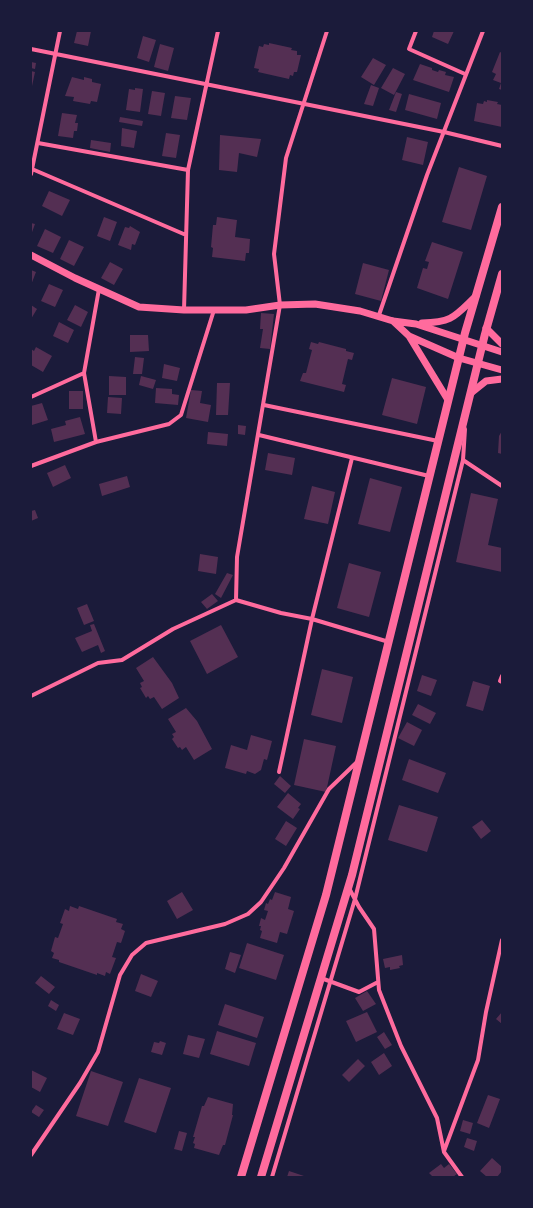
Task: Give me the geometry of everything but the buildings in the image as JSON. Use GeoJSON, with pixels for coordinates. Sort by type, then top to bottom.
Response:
{"type":"FeatureCollection","features":[{"type":"Feature","properties":{"kind":"main road"},"geometry":{"type":"LineString","coordinates":[[241,1177],[326,895],[463,339],[502,207]]}},
{"type":"Feature","properties":{"kind":"main road"},"geometry":{"type":"LineString","coordinates":[[261,1177],[349,886],[486,328],[502,274]]}},
{"type":"Feature","properties":{"kind":"street"},"geometry":{"type":"LineString","coordinates":[[60,31],[31,172],[186,235]]}},
{"type":"Feature","properties":{"kind":"street"},"geometry":{"type":"LineString","coordinates":[[184,310],[188,170],[218,31]]}},
{"type":"Feature","properties":{"kind":"street"},"geometry":{"type":"LineString","coordinates":[[236,600],[237,557],[280,305],[274,254],[286,158],[327,31]]}},
{"type":"Feature","properties":{"kind":"street"},"geometry":{"type":"LineString","coordinates":[[416,31],[409,48],[465,74]]}},
{"type":"Feature","properties":{"kind":"street"},"geometry":{"type":"LineString","coordinates":[[378,316],[426,175],[483,31]]}},
{"type":"Feature","properties":{"kind":"street"},"geometry":{"type":"LineString","coordinates":[[31,49],[444,132],[502,146]]}},
{"type":"Feature","properties":{"kind":"street"},"geometry":{"type":"LineString","coordinates":[[38,143],[188,170]]}},
{"type":"Feature","properties":{"kind":"street"},"geometry":{"type":"LineString","coordinates":[[31,255],[98,289],[139,306],[184,310],[246,310],[280,305],[315,304],[378,316],[393,321],[416,324],[482,344],[502,352]]}},
{"type":"Feature","properties":{"kind":"street"},"geometry":{"type":"LineString","coordinates":[[96,442],[84,373],[98,289]]}},
{"type":"Feature","properties":{"kind":"street"},"geometry":{"type":"LineString","coordinates":[[416,324],[442,322],[457,314],[476,296]]}},
{"type":"Feature","properties":{"kind":"street"},"geometry":{"type":"LineString","coordinates":[[31,466],[96,442],[169,424],[181,415],[214,310]]}},
{"type":"Feature","properties":{"kind":"street"},"geometry":{"type":"LineString","coordinates":[[393,321],[409,336],[448,400]]}},
{"type":"Feature","properties":{"kind":"street"},"geometry":{"type":"LineString","coordinates":[[486,328],[502,344]]}},
{"type":"Feature","properties":{"kind":"street"},"geometry":{"type":"LineString","coordinates":[[409,336],[459,358],[502,370]]}},
{"type":"Feature","properties":{"kind":"street"},"geometry":{"type":"LineString","coordinates":[[31,397],[84,373]]}},
{"type":"Feature","properties":{"kind":"street"},"geometry":{"type":"LineString","coordinates":[[471,393],[486,381],[502,379]]}},
{"type":"Feature","properties":{"kind":"street"},"geometry":{"type":"LineString","coordinates":[[264,405],[438,441]]}},
{"type":"Feature","properties":{"kind":"street"},"geometry":{"type":"LineString","coordinates":[[272,1177],[332,981],[355,899],[463,460],[465,415]]}},
{"type":"Feature","properties":{"kind":"street"},"geometry":{"type":"LineString","coordinates":[[258,435],[430,476]]}},
{"type":"Feature","properties":{"kind":"street"},"geometry":{"type":"LineString","coordinates":[[279,772],[312,619],[352,458]]}},
{"type":"Feature","properties":{"kind":"street"},"geometry":{"type":"LineString","coordinates":[[463,460],[502,486]]}},
{"type":"Feature","properties":{"kind":"street"},"geometry":{"type":"LineString","coordinates":[[31,696],[98,663],[122,660],[173,629],[236,600],[281,613],[312,619],[389,642]]}},
{"type":"Feature","properties":{"kind":"street"},"geometry":{"type":"LineString","coordinates":[[502,676],[500,681],[502,682]]}},
{"type":"Feature","properties":{"kind":"street"},"geometry":{"type":"LineString","coordinates":[[31,1155],[80,1083],[98,1052],[120,975],[132,955],[146,943],[225,924],[248,914],[261,902],[284,868],[330,789],[360,760]]}},
{"type":"Feature","properties":{"kind":"street"},"geometry":{"type":"LineString","coordinates":[[349,886],[355,899],[374,929],[379,990],[401,1046],[437,1118],[444,1152],[462,1177]]}},
{"type":"Feature","properties":{"kind":"street"},"geometry":{"type":"LineString","coordinates":[[444,1152],[478,1060],[486,1012],[502,940]]}},
{"type":"Feature","properties":{"kind":"street"},"geometry":{"type":"LineString","coordinates":[[321,978],[359,992],[378,982]]}}]}
